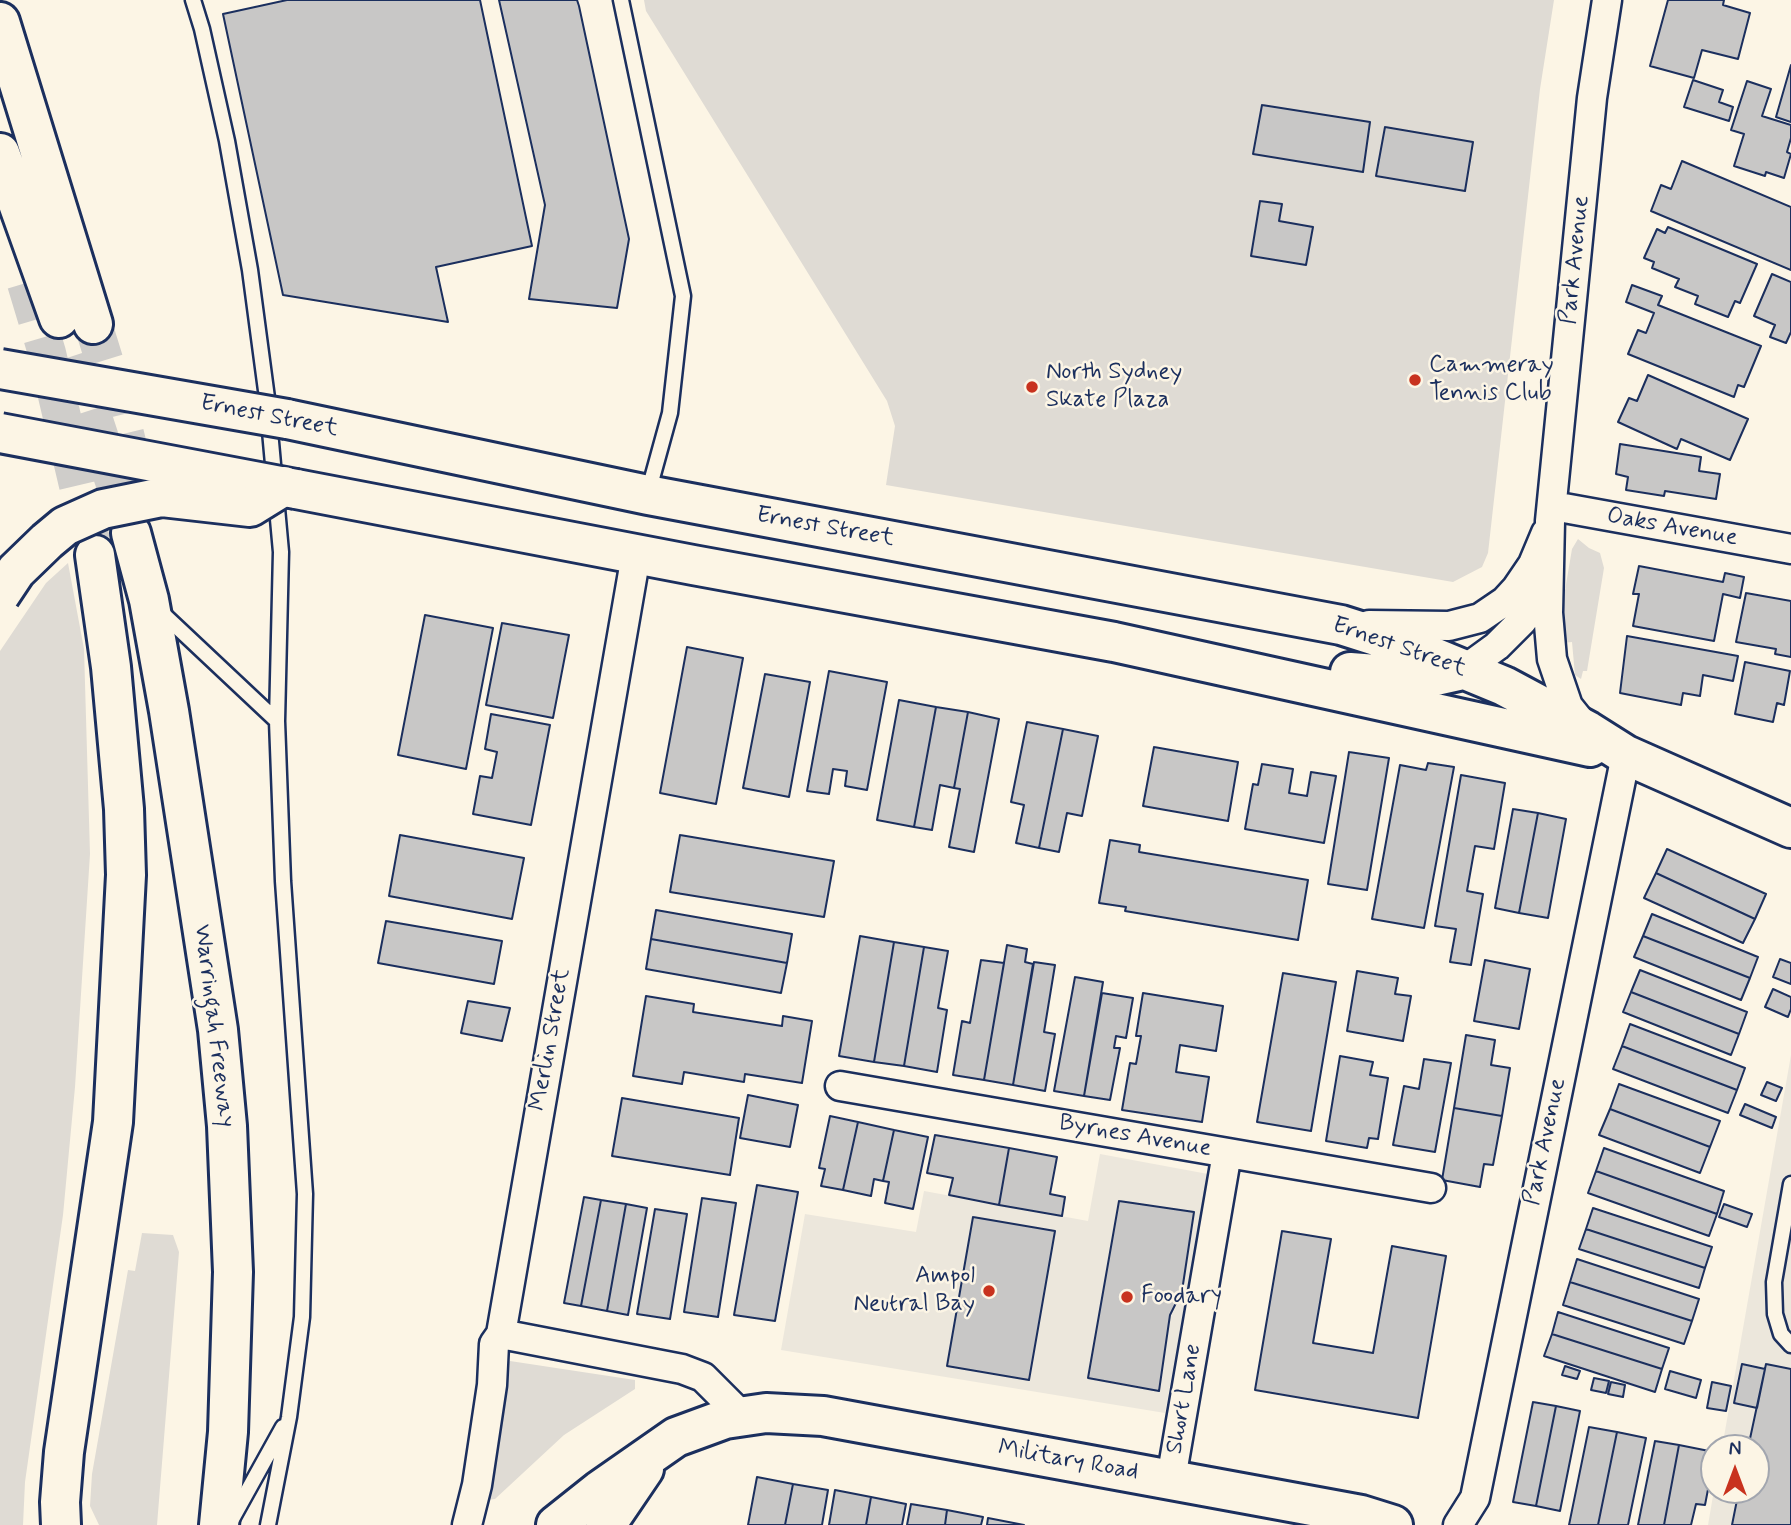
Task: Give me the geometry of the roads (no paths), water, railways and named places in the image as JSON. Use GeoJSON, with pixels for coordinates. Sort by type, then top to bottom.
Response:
{"type":"FeatureCollection","features":[{"type":"Feature","properties":{"kind":"main road"},"geometry":{"type":"LineString","coordinates":[[0,22],[76,321],[24,222],[0,153]]}},
{"type":"Feature","properties":{"kind":"main road"},"geometry":{"type":"LineString","coordinates":[[24,222],[26,283]]}},
{"type":"Feature","properties":{"kind":"main road","name":"Ernest Street"},"geometry":{"type":"LineString","coordinates":[[0,369],[286,419],[648,495],[1341,625],[1407,646],[1504,686],[1588,731],[1626,755],[1791,828]]}},
{"type":"Feature","properties":{"kind":"main road","name":"Ernest Street"},"geometry":{"type":"LineString","coordinates":[[0,433],[1167,653],[1626,755]]}},
{"type":"Feature","properties":{"kind":"main road"},"geometry":{"type":"LineString","coordinates":[[0,595],[16,571],[47,541],[65,526],[103,509],[162,497],[250,507],[290,488]]}},
{"type":"Feature","properties":{"kind":"main road"},"geometry":{"type":"LineString","coordinates":[[636,555],[648,495]]}},
{"type":"Feature","properties":{"kind":"main road","name":"Warringah Freeway"},"geometry":{"type":"LineString","coordinates":[[139,531],[155,556],[149,600],[169,711],[218,1030],[227,1126],[233,1272],[228,1432],[219,1525]]}},
{"type":"Feature","properties":{"kind":"main road"},"geometry":{"type":"LineString","coordinates":[[61,1525],[64,1452],[113,1122],[125,875],[124,809],[111,667],[95,555]]}},
{"type":"Feature","properties":{"kind":"main road"},"geometry":{"type":"LineString","coordinates":[[1167,653],[1416,678],[1447,675],[1464,670]]}},
{"type":"Feature","properties":{"kind":"main road","name":"Military Road"},"geometry":{"type":"LineString","coordinates":[[556,1525],[659,1447],[706,1425],[741,1415],[793,1413],[823,1416],[1171,1479],[1361,1515],[1393,1525]]}},
{"type":"Feature","properties":{"kind":"main road"},"geometry":{"type":"LineString","coordinates":[[606,1525],[659,1447]]}},
{"type":"Feature","properties":{"kind":"street","name":"Park Avenue"},"geometry":{"type":"LineString","coordinates":[[1588,731],[1568,706],[1552,659],[1548,613],[1551,514],[1559,424],[1592,98],[1607,0]]}},
{"type":"Feature","properties":{"kind":"street","name":"Park Avenue"},"geometry":{"type":"LineString","coordinates":[[1341,625],[1449,626],[1480,618],[1505,601],[1521,582],[1532,564],[1551,514]]}},
{"type":"Feature","properties":{"kind":"street","name":"Oaks Avenue"},"geometry":{"type":"LineString","coordinates":[[1551,514],[1791,549]]}},
{"type":"Feature","properties":{"kind":"street","name":"Merlin Street"},"geometry":{"type":"LineString","coordinates":[[467,1525],[477,1486],[491,1393],[494,1344],[501,1334],[636,555]]}},
{"type":"Feature","properties":{"kind":"street","name":"Park Avenue"},"geometry":{"type":"LineString","coordinates":[[1464,670],[1497,646],[1522,621],[1542,591],[1550,559]]}},
{"type":"Feature","properties":{"kind":"street","name":"Park Avenue"},"geometry":{"type":"LineString","coordinates":[[1458,1525],[1475,1498],[1626,755]]}},
{"type":"Feature","properties":{"kind":"street","name":"Byrnes Avenue"},"geometry":{"type":"LineString","coordinates":[[840,1086],[1431,1188]]}},
{"type":"Feature","properties":{"kind":"street","name":"Short Lane"},"geometry":{"type":"LineString","coordinates":[[1171,1479],[1227,1153]]}},
{"type":"Feature","properties":{"kind":"street"},"geometry":{"type":"LineString","coordinates":[[501,1334],[682,1369],[703,1377],[741,1415]]}},
{"type":"Feature","properties":{"kind":"lane"},"geometry":{"type":"LineString","coordinates":[[193,0],[227,141],[250,270],[267,398],[281,552],[277,721],[282,881],[305,1194],[302,1317],[289,1417],[268,1525]]}},
{"type":"Feature","properties":{"kind":"lane"},"geometry":{"type":"LineString","coordinates":[[621,0],[683,296],[670,413],[648,495]]}},
{"type":"Feature","properties":{"kind":"lane"},"geometry":{"type":"LineString","coordinates":[[149,600],[277,721]]}},
{"type":"Feature","properties":{"kind":"lane"},"geometry":{"type":"LineString","coordinates":[[1791,1184],[1774,1282],[1774,1314],[1781,1334],[1791,1345]]}},
{"type":"Feature","properties":{"kind":"lane"},"geometry":{"type":"LineString","coordinates":[[229,1525],[289,1417]]}},
{"type":"Feature","properties":{"kind":"tunnel"},"geometry":{"type":"LineString","coordinates":[[26,283],[47,353],[93,549]]}},
{"type":"Feature","properties":{"kind":"tunnel"},"geometry":{"type":"LineString","coordinates":[[93,324],[118,405],[134,471]]}},
{"type":"Feature","properties":{"kind":"tunnel"},"geometry":{"type":"LineString","coordinates":[[73,356],[131,533]]}},
{"type":"Feature","properties":{"kind":"place","name":"Cammeray Tennis Club"},"geometry":{"type":"Point","coordinates":[1415,380]}},
{"type":"Feature","properties":{"kind":"place","name":"North Sydney Skate Plaza"},"geometry":{"type":"Point","coordinates":[1032,387]}},
{"type":"Feature","properties":{"kind":"place","name":"Ampol Neutral Bay"},"geometry":{"type":"Point","coordinates":[989,1291]}},
{"type":"Feature","properties":{"kind":"place","name":"Foodary"},"geometry":{"type":"Point","coordinates":[1127,1297]}}]}
